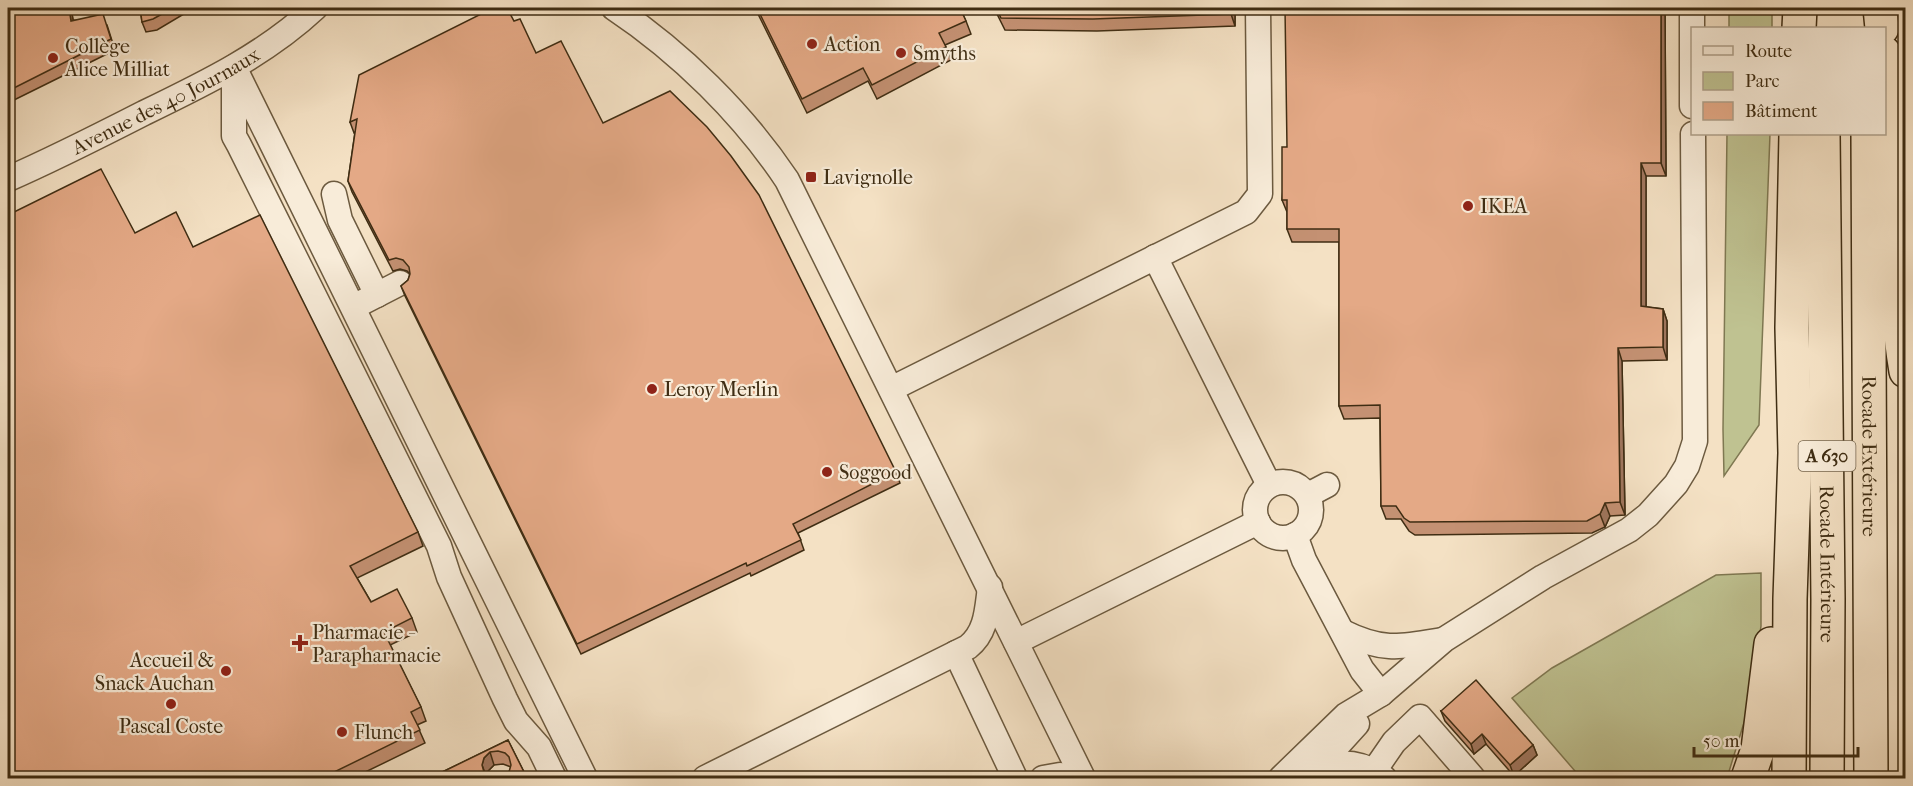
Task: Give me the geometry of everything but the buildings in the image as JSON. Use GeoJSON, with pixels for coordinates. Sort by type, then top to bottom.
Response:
{"type":"FeatureCollection","features":[{"type":"Feature","properties":{"kind":"highway"},"geometry":{"type":"LineString","coordinates":[[1799,27],[1800,8]]}},
{"type":"Feature","properties":{"kind":"highway"},"geometry":{"type":"LineString","coordinates":[[1820,8],[1821,27]]}},
{"type":"Feature","properties":{"kind":"highway"},"geometry":{"type":"LineString","coordinates":[[1864,8],[1865,27]]}},
{"type":"Feature","properties":{"kind":"highway"},"geometry":{"type":"LineString","coordinates":[[1880,8],[1882,27]]}},
{"type":"Feature","properties":{"kind":"highway"},"geometry":{"type":"LineString","coordinates":[[1886,80],[1895,199],[1897,297],[1905,371]]}},
{"type":"Feature","properties":{"kind":"highway"},"geometry":{"type":"LineString","coordinates":[[1789,778],[1790,599],[1795,453],[1792,327],[1796,135]]}},
{"type":"Feature","properties":{"kind":"highway","name":"Rocade Intérieure"},"geometry":{"type":"LineString","coordinates":[[1823,135],[1828,599],[1827,778]]}},
{"type":"Feature","properties":{"kind":"highway","name":"Rocade Extérieure"},"geometry":{"type":"LineString","coordinates":[[1868,135],[1871,778]]}},
{"type":"Feature","properties":{"kind":"highway"},"geometry":{"type":"LineString","coordinates":[[1748,778],[1758,749],[1770,662],[1781,453],[1792,327]]}},
{"type":"Feature","properties":{"kind":"street","name":"Avenue des 40 Journaux"},"geometry":{"type":"LineString","coordinates":[[8,179],[67,152],[234,67],[269,45],[315,8]]}},
{"type":"Feature","properties":{"kind":"street"},"geometry":{"type":"LineString","coordinates":[[614,8],[640,25],[675,54],[718,96],[787,180],[1083,778]]}},
{"type":"Feature","properties":{"kind":"street"},"geometry":{"type":"LineString","coordinates":[[891,389],[1246,212],[1260,194],[1258,8]]}},
{"type":"Feature","properties":{"kind":"street"},"geometry":{"type":"LineString","coordinates":[[1692,8],[1692,27]]}},
{"type":"Feature","properties":{"kind":"street"},"geometry":{"type":"LineString","coordinates":[[234,67],[585,775]]}},
{"type":"Feature","properties":{"kind":"street"},"geometry":{"type":"LineString","coordinates":[[234,67],[234,135],[238,145],[260,184],[439,546],[446,563],[448,577],[505,699],[516,721],[539,747],[554,778]]}},
{"type":"Feature","properties":{"kind":"street"},"geometry":{"type":"LineString","coordinates":[[1281,778],[1346,716],[1381,694],[1445,639],[1543,577],[1629,530],[1648,515],[1676,484],[1687,466],[1695,441],[1693,135]]}},
{"type":"Feature","properties":{"kind":"street"},"geometry":{"type":"LineString","coordinates":[[334,194],[340,220],[377,295]]}},
{"type":"Feature","properties":{"kind":"street"},"geometry":{"type":"LineString","coordinates":[[1155,257],[1269,484]]}},
{"type":"Feature","properties":{"kind":"street"},"geometry":{"type":"LineString","coordinates":[[353,307],[400,283]]}},
{"type":"Feature","properties":{"kind":"street"},"geometry":{"type":"LineString","coordinates":[[1287,481],[1302,488],[1317,490],[1311,504],[1309,522],[1295,535],[1287,538],[1270,535],[1257,522],[1255,505],[1257,497],[1269,484],[1287,481]]}},
{"type":"Feature","properties":{"kind":"street"},"geometry":{"type":"LineString","coordinates":[[1016,642],[1257,522]]}},
{"type":"Feature","properties":{"kind":"street"},"geometry":{"type":"LineString","coordinates":[[1295,535],[1304,560],[1362,670],[1381,694]]}},
{"type":"Feature","properties":{"kind":"street"},"geometry":{"type":"LineString","coordinates":[[705,778],[968,647],[977,640],[986,619],[990,587]]}},
{"type":"Feature","properties":{"kind":"street"},"geometry":{"type":"LineString","coordinates":[[1343,632],[1377,646],[1407,646],[1445,639]]}},
{"type":"Feature","properties":{"kind":"street"},"geometry":{"type":"LineString","coordinates":[[956,653],[1015,778]]}},
{"type":"Feature","properties":{"kind":"street"},"geometry":{"type":"LineString","coordinates":[[1313,773],[1381,694]]}},
{"type":"Feature","properties":{"kind":"street"},"geometry":{"type":"LineString","coordinates":[[1313,773],[1333,762],[1350,763],[1379,775],[1394,741],[1420,717],[1473,778]]}},
{"type":"Feature","properties":{"kind":"street"},"geometry":{"type":"LineString","coordinates":[[1043,778],[1060,775],[1073,778]]}},
{"type":"Feature","properties":{"kind":"green space"},"geometry":{"type":"Polygon","coordinates":[[[1729,8],[1772,8],[1772,27],[1729,27],[1729,8]]]}},
{"type":"Feature","properties":{"kind":"green space"},"geometry":{"type":"Polygon","coordinates":[[[1727,135],[1770,135],[1759,425],[1724,476],[1727,135]]]}},
{"type":"Feature","properties":{"kind":"green space"},"geometry":{"type":"Polygon","coordinates":[[[1761,573],[1761,626],[1750,703],[1727,778],[1581,778],[1512,698],[1552,668],[1716,575],[1761,573]]]}},
{"type":"Feature","properties":{"kind":"place","name":"Action"},"geometry":{"type":"Point","coordinates":[812,44]}},
{"type":"Feature","properties":{"kind":"place","name":"Smyths"},"geometry":{"type":"Point","coordinates":[901,53]}},
{"type":"Feature","properties":{"kind":"place","name":"Collège Alice Milliat"},"geometry":{"type":"Point","coordinates":[53,58]}},
{"type":"Feature","properties":{"kind":"place","name":"Lavignolle"},"geometry":{"type":"Point","coordinates":[811,177]}},
{"type":"Feature","properties":{"kind":"place","name":"IKEA"},"geometry":{"type":"Point","coordinates":[1468,206]}},
{"type":"Feature","properties":{"kind":"place","name":"Leroy Merlin"},"geometry":{"type":"Point","coordinates":[652,389]}},
{"type":"Feature","properties":{"kind":"place","name":"Soggood"},"geometry":{"type":"Point","coordinates":[827,472]}},
{"type":"Feature","properties":{"kind":"place","name":"Pharmacie - Parapharmacie"},"geometry":{"type":"Point","coordinates":[300,643]}},
{"type":"Feature","properties":{"kind":"place","name":"Accueil & Snack Auchan"},"geometry":{"type":"Point","coordinates":[226,671]}},
{"type":"Feature","properties":{"kind":"place","name":"Pascal Coste"},"geometry":{"type":"Point","coordinates":[171,704]}},
{"type":"Feature","properties":{"kind":"place","name":"Flunch"},"geometry":{"type":"Point","coordinates":[342,732]}}]}
